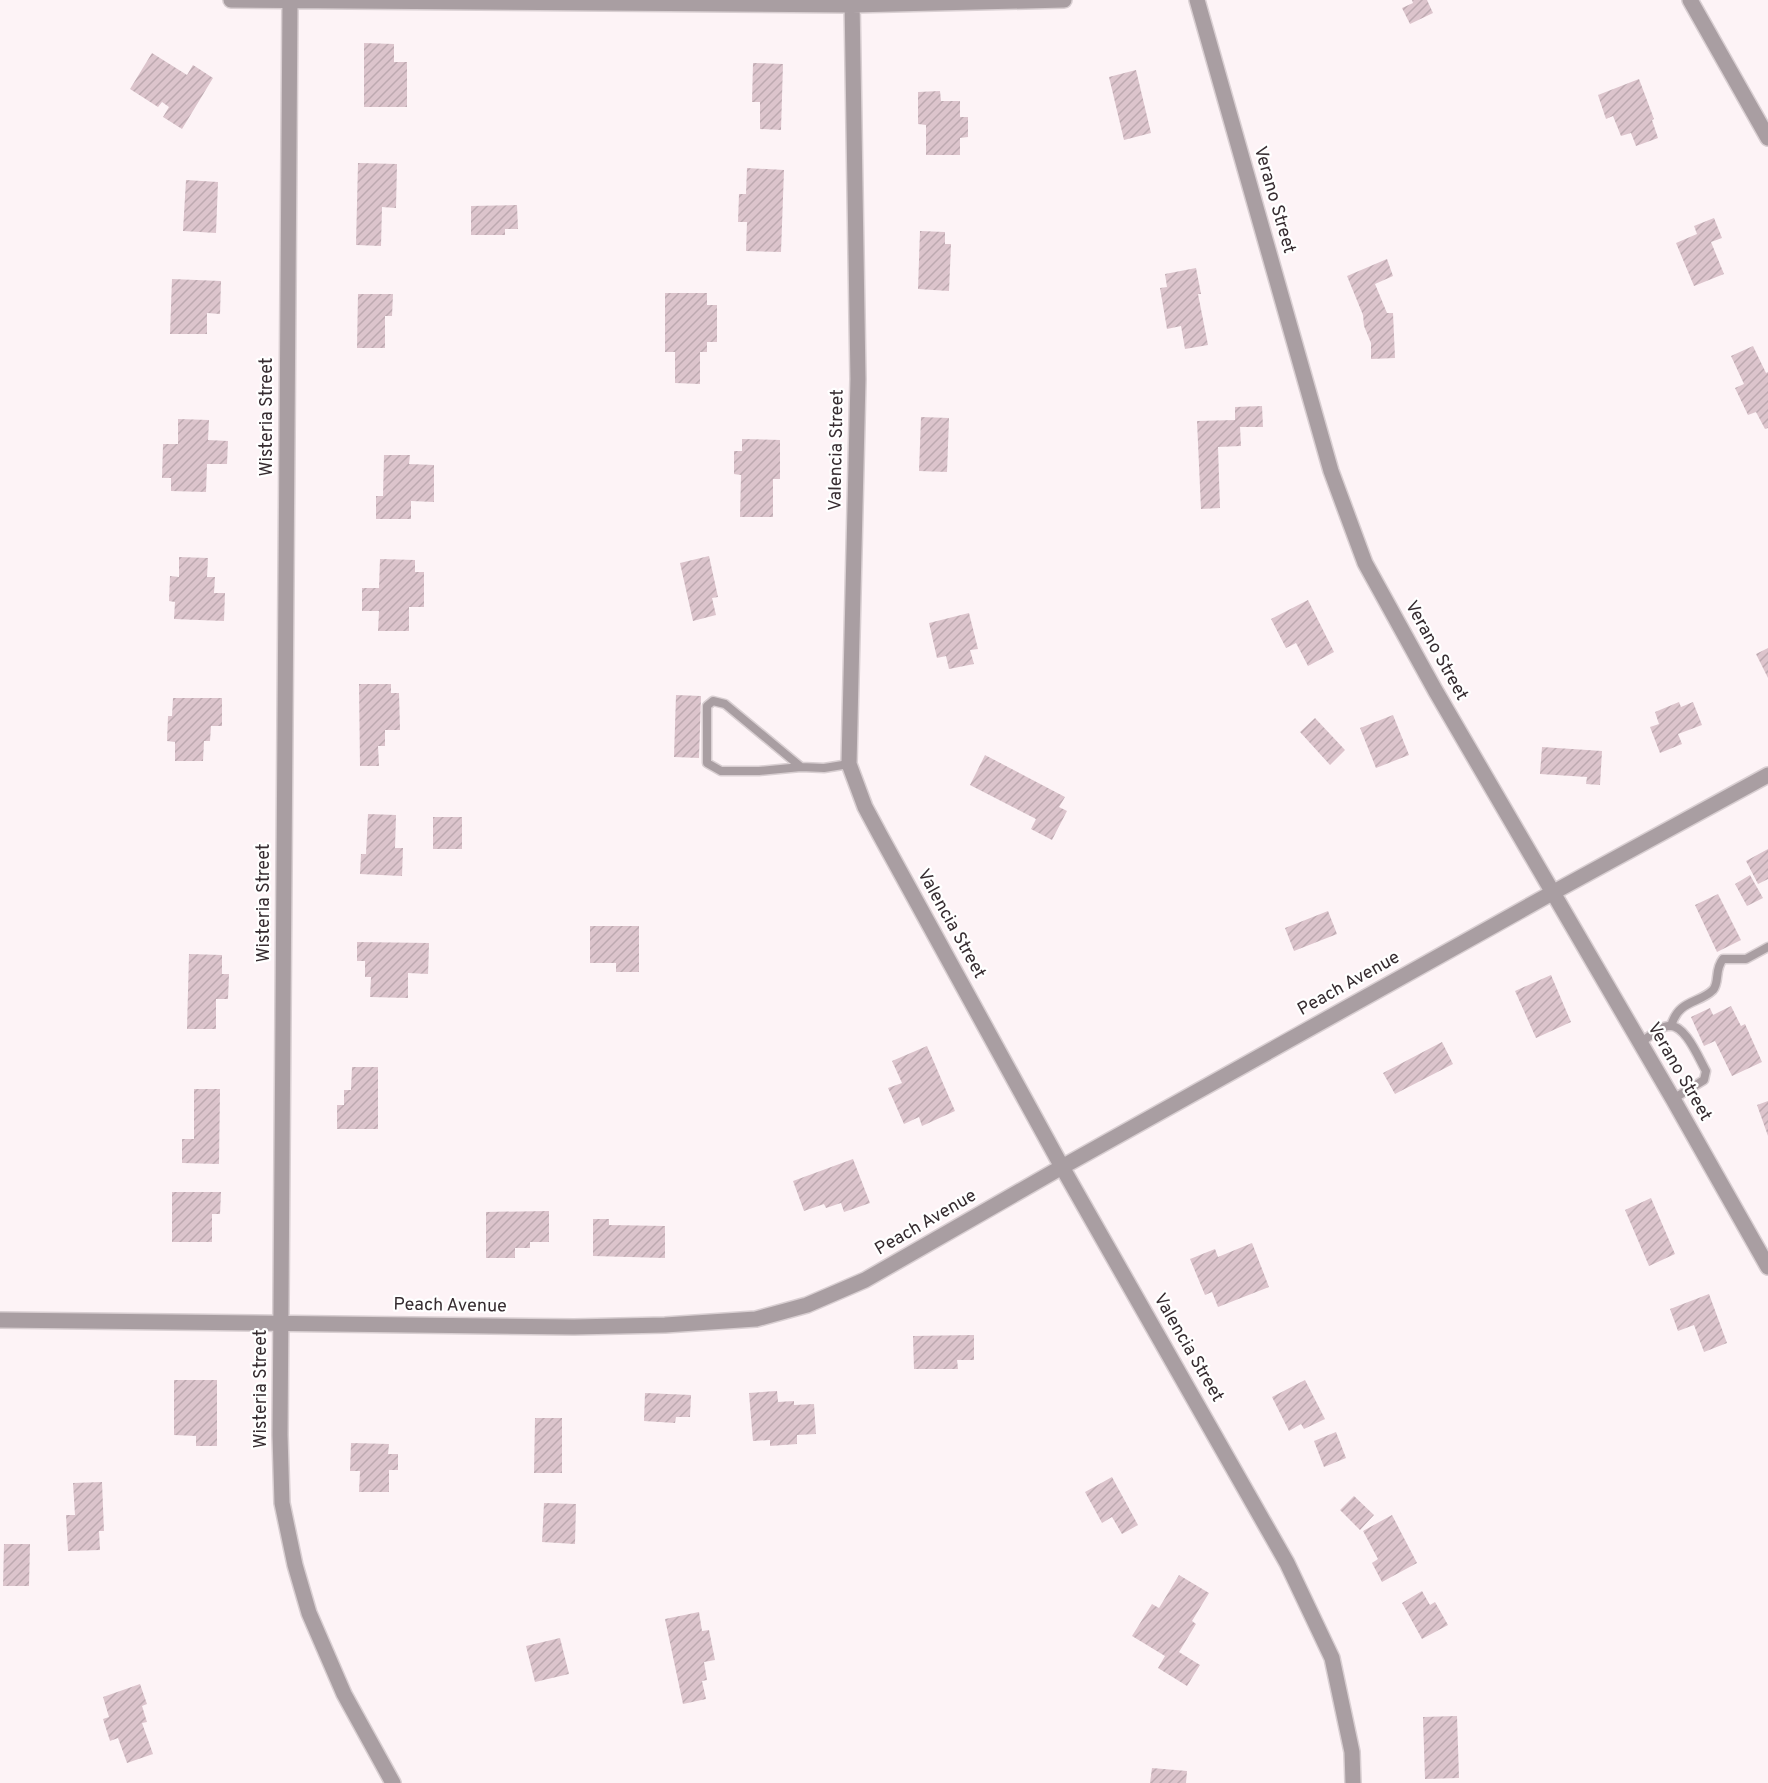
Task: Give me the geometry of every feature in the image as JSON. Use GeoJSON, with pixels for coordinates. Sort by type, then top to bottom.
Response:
{"type":"FeatureCollection","features":[{"type":"Feature","properties":{"kind":"street"},"geometry":{"type":"LineString","coordinates":[[231,0],[852,3],[1064,0]]}},
{"type":"Feature","properties":{"kind":"street","name":"Wisteria Street"},"geometry":{"type":"LineString","coordinates":[[290,0],[280,1322],[282,1503],[295,1565],[309,1613],[344,1694],[393,1783]]}},
{"type":"Feature","properties":{"kind":"street","name":"Verano Street"},"geometry":{"type":"LineString","coordinates":[[1197,0],[1331,471],[1365,563],[1435,690],[1674,1099],[1768,1267]]}},
{"type":"Feature","properties":{"kind":"street"},"geometry":{"type":"LineString","coordinates":[[1690,0],[1768,138]]}},
{"type":"Feature","properties":{"kind":"street","name":"Valencia Street"},"geometry":{"type":"LineString","coordinates":[[852,3],[858,380],[849,764],[865,807],[1062,1167],[1287,1563],[1332,1658],[1352,1752],[1353,1783]]}},
{"type":"Feature","properties":{"kind":"street","name":"Peach Avenue"},"geometry":{"type":"LineString","coordinates":[[0,1320],[574,1327],[665,1326],[756,1319],[807,1305],[865,1280],[1552,893],[1768,776]]}},
{"type":"Feature","properties":{"kind":"lane"},"geometry":{"type":"LineString","coordinates":[[801,766],[725,704],[713,701],[707,706],[707,763],[722,771],[759,771],[801,766],[824,768],[849,764]]}},
{"type":"Feature","properties":{"kind":"lane"},"geometry":{"type":"LineString","coordinates":[[1671,1026],[1677,1013],[1689,1003],[1713,990],[1718,966],[1723,959],[1746,958],[1768,947]]}},
{"type":"Feature","properties":{"kind":"lane"},"geometry":{"type":"LineString","coordinates":[[1640,1043],[1667,1026],[1684,1033],[1706,1071],[1704,1080],[1674,1099]]}},
{"type":"Feature","properties":{"kind":"building"},"geometry":{"type":"Polygon","coordinates":[[[1412,0],[1427,0],[1433,13],[1410,24],[1402,8],[1413,3],[1412,0]]]}},
{"type":"Feature","properties":{"kind":"building"},"geometry":{"type":"Polygon","coordinates":[[[364,43],[394,44],[394,62],[407,62],[407,107],[364,107],[364,43]]]}},
{"type":"Feature","properties":{"kind":"building"},"geometry":{"type":"Polygon","coordinates":[[[152,53],[187,75],[193,65],[213,78],[182,129],[163,117],[169,107],[162,102],[158,107],[130,89],[152,53]]]}},
{"type":"Feature","properties":{"kind":"building"},"geometry":{"type":"Polygon","coordinates":[[[753,63],[783,64],[781,130],[760,129],[760,102],[752,102],[753,63]]]}},
{"type":"Feature","properties":{"kind":"building"},"geometry":{"type":"Polygon","coordinates":[[[1136,70],[1151,133],[1124,140],[1109,77],[1136,70]]]}},
{"type":"Feature","properties":{"kind":"building"},"geometry":{"type":"Polygon","coordinates":[[[1639,79],[1654,119],[1652,120],[1658,138],[1636,146],[1631,133],[1621,136],[1613,116],[1606,119],[1598,95],[1639,79]]]}},
{"type":"Feature","properties":{"kind":"building"},"geometry":{"type":"Polygon","coordinates":[[[940,91],[941,101],[960,101],[960,117],[968,117],[968,137],[960,138],[960,155],[926,155],[926,125],[918,124],[918,92],[940,91]]]}},
{"type":"Feature","properties":{"kind":"building"},"geometry":{"type":"Polygon","coordinates":[[[358,163],[397,164],[396,208],[382,207],[381,246],[356,245],[358,163]]]}},
{"type":"Feature","properties":{"kind":"building"},"geometry":{"type":"Polygon","coordinates":[[[747,168],[784,170],[781,252],[746,251],[747,222],[738,222],[739,194],[746,194],[747,168]]]}},
{"type":"Feature","properties":{"kind":"building"},"geometry":{"type":"Polygon","coordinates":[[[186,180],[218,182],[216,233],[183,231],[186,180]]]}},
{"type":"Feature","properties":{"kind":"building"},"geometry":{"type":"Polygon","coordinates":[[[517,205],[518,229],[505,229],[505,235],[471,235],[471,206],[517,205]]]}},
{"type":"Feature","properties":{"kind":"building"},"geometry":{"type":"Polygon","coordinates":[[[1714,218],[1722,238],[1711,242],[1724,274],[1694,286],[1676,243],[1697,234],[1694,226],[1714,218]]]}},
{"type":"Feature","properties":{"kind":"building"},"geometry":{"type":"Polygon","coordinates":[[[920,231],[945,232],[945,244],[951,244],[949,291],[918,289],[920,231]]]}},
{"type":"Feature","properties":{"kind":"building"},"geometry":{"type":"Polygon","coordinates":[[[1387,259],[1393,276],[1375,284],[1387,313],[1393,313],[1395,358],[1371,359],[1371,343],[1364,326],[1363,315],[1347,276],[1387,259]]]}},
{"type":"Feature","properties":{"kind":"building"},"geometry":{"type":"Polygon","coordinates":[[[1196,268],[1201,294],[1198,294],[1208,345],[1185,349],[1181,326],[1167,329],[1160,288],[1167,287],[1165,274],[1196,268]]]}},
{"type":"Feature","properties":{"kind":"building"},"geometry":{"type":"Polygon","coordinates":[[[172,279],[221,281],[220,314],[207,313],[207,334],[170,334],[172,279]]]}},
{"type":"Feature","properties":{"kind":"building"},"geometry":{"type":"Polygon","coordinates":[[[665,293],[707,293],[707,305],[717,305],[717,342],[707,342],[707,352],[700,352],[700,384],[675,383],[675,352],[665,352],[665,293]]]}},
{"type":"Feature","properties":{"kind":"building"},"geometry":{"type":"Polygon","coordinates":[[[358,294],[393,294],[392,316],[385,316],[385,348],[357,348],[358,294]]]}},
{"type":"Feature","properties":{"kind":"building"},"geometry":{"type":"Polygon","coordinates":[[[1753,346],[1766,373],[1768,372],[1768,428],[1765,429],[1756,412],[1748,415],[1735,388],[1744,384],[1731,356],[1753,346]]]}},
{"type":"Feature","properties":{"kind":"building"},"geometry":{"type":"Polygon","coordinates":[[[1262,406],[1263,427],[1240,427],[1241,446],[1218,447],[1220,508],[1201,509],[1197,421],[1235,420],[1235,407],[1262,406]]]}},
{"type":"Feature","properties":{"kind":"building"},"geometry":{"type":"Polygon","coordinates":[[[921,417],[949,418],[947,472],[919,471],[921,417]]]}},
{"type":"Feature","properties":{"kind":"building"},"geometry":{"type":"Polygon","coordinates":[[[178,419],[209,420],[208,440],[228,441],[227,464],[207,464],[206,492],[171,491],[171,478],[162,478],[163,444],[178,444],[178,419]]]}},
{"type":"Feature","properties":{"kind":"building"},"geometry":{"type":"Polygon","coordinates":[[[742,439],[780,440],[780,479],[773,479],[773,517],[740,517],[741,475],[734,474],[734,451],[742,451],[742,439]]]}},
{"type":"Feature","properties":{"kind":"building"},"geometry":{"type":"Polygon","coordinates":[[[384,455],[410,455],[409,464],[434,465],[434,502],[411,501],[411,519],[376,519],[376,496],[383,496],[384,455]]]}},
{"type":"Feature","properties":{"kind":"building"},"geometry":{"type":"Polygon","coordinates":[[[709,556],[718,597],[712,598],[716,615],[693,621],[680,563],[709,556]]]}},
{"type":"Feature","properties":{"kind":"building"},"geometry":{"type":"Polygon","coordinates":[[[179,557],[208,558],[207,577],[215,577],[214,593],[225,593],[224,621],[174,619],[175,602],[169,601],[170,576],[179,577],[179,557]]]}},
{"type":"Feature","properties":{"kind":"building"},"geometry":{"type":"Polygon","coordinates":[[[380,559],[415,560],[415,572],[424,572],[424,607],[409,607],[409,631],[378,631],[379,611],[362,611],[362,588],[379,588],[380,559]]]}},
{"type":"Feature","properties":{"kind":"building"},"geometry":{"type":"Polygon","coordinates":[[[1308,600],[1334,652],[1308,666],[1296,643],[1286,648],[1271,619],[1308,600]]]}},
{"type":"Feature","properties":{"kind":"building"},"geometry":{"type":"Polygon","coordinates":[[[969,613],[978,649],[970,650],[974,664],[949,669],[946,656],[937,658],[929,623],[969,613]]]}},
{"type":"Feature","properties":{"kind":"building"},"geometry":{"type":"Polygon","coordinates":[[[1768,648],[1768,678],[1756,654],[1768,648]]]}},
{"type":"Feature","properties":{"kind":"building"},"geometry":{"type":"Polygon","coordinates":[[[359,684],[391,684],[391,693],[399,693],[400,730],[385,730],[385,746],[378,746],[379,766],[360,766],[359,684]]]}},
{"type":"Feature","properties":{"kind":"building"},"geometry":{"type":"Polygon","coordinates":[[[676,695],[701,696],[699,758],[674,757],[676,695]]]}},
{"type":"Feature","properties":{"kind":"building"},"geometry":{"type":"Polygon","coordinates":[[[173,698],[222,698],[222,726],[211,726],[210,741],[204,741],[203,761],[175,761],[175,742],[167,741],[168,716],[172,716],[173,698]]]}},
{"type":"Feature","properties":{"kind":"building"},"geometry":{"type":"Polygon","coordinates":[[[1679,702],[1681,707],[1693,702],[1702,725],[1678,734],[1682,744],[1660,753],[1650,727],[1659,724],[1655,712],[1679,702]]]}},
{"type":"Feature","properties":{"kind":"building"},"geometry":{"type":"Polygon","coordinates":[[[1393,715],[1409,755],[1376,768],[1360,728],[1393,715]]]}},
{"type":"Feature","properties":{"kind":"building"},"geometry":{"type":"Polygon","coordinates":[[[1315,718],[1345,750],[1330,765],[1300,732],[1315,718]]]}},
{"type":"Feature","properties":{"kind":"building"},"geometry":{"type":"Polygon","coordinates":[[[1542,747],[1602,751],[1600,785],[1586,784],[1587,777],[1540,774],[1542,747]]]}},
{"type":"Feature","properties":{"kind":"building"},"geometry":{"type":"Polygon","coordinates":[[[985,755],[1065,797],[1059,807],[1067,811],[1052,840],[1031,829],[1036,819],[970,785],[985,755]]]}},
{"type":"Feature","properties":{"kind":"building"},"geometry":{"type":"Polygon","coordinates":[[[368,814],[396,815],[395,848],[403,848],[402,876],[360,874],[361,854],[366,854],[368,814]]]}},
{"type":"Feature","properties":{"kind":"building"},"geometry":{"type":"Polygon","coordinates":[[[433,817],[462,817],[462,849],[433,849],[433,817]]]}},
{"type":"Feature","properties":{"kind":"building"},"geometry":{"type":"Polygon","coordinates":[[[1768,849],[1768,879],[1758,884],[1746,861],[1768,849]]]}},
{"type":"Feature","properties":{"kind":"building"},"geometry":{"type":"Polygon","coordinates":[[[1750,875],[1763,898],[1747,906],[1735,884],[1750,875]]]}},
{"type":"Feature","properties":{"kind":"building"},"geometry":{"type":"Polygon","coordinates":[[[1718,894],[1741,940],[1717,952],[1695,905],[1718,894]]]}},
{"type":"Feature","properties":{"kind":"building"},"geometry":{"type":"Polygon","coordinates":[[[1328,911],[1337,934],[1294,951],[1285,928],[1328,911]]]}},
{"type":"Feature","properties":{"kind":"building"},"geometry":{"type":"Polygon","coordinates":[[[590,926],[639,926],[639,972],[616,972],[616,963],[590,963],[590,926]]]}},
{"type":"Feature","properties":{"kind":"building"},"geometry":{"type":"Polygon","coordinates":[[[357,942],[429,943],[428,974],[408,973],[408,998],[370,997],[371,977],[365,977],[365,961],[357,961],[357,942]]]}},
{"type":"Feature","properties":{"kind":"building"},"geometry":{"type":"Polygon","coordinates":[[[189,954],[222,955],[222,974],[229,974],[228,999],[216,999],[216,1029],[187,1029],[189,954]]]}},
{"type":"Feature","properties":{"kind":"building"},"geometry":{"type":"Polygon","coordinates":[[[1551,975],[1571,1022],[1536,1038],[1515,991],[1551,975]]]}},
{"type":"Feature","properties":{"kind":"building"},"geometry":{"type":"Polygon","coordinates":[[[1731,1006],[1741,1026],[1745,1024],[1762,1062],[1732,1076],[1715,1041],[1704,1046],[1691,1017],[1710,1008],[1713,1015],[1731,1006]]]}},
{"type":"Feature","properties":{"kind":"building"},"geometry":{"type":"Polygon","coordinates":[[[1442,1042],[1453,1064],[1395,1094],[1383,1073],[1442,1042]]]}},
{"type":"Feature","properties":{"kind":"building"},"geometry":{"type":"Polygon","coordinates":[[[927,1046],[955,1111],[922,1126],[919,1117],[904,1124],[888,1088],[902,1083],[892,1061],[927,1046]]]}},
{"type":"Feature","properties":{"kind":"building"},"geometry":{"type":"Polygon","coordinates":[[[352,1067],[378,1067],[378,1129],[337,1129],[337,1105],[344,1105],[344,1090],[351,1090],[352,1067]]]}},
{"type":"Feature","properties":{"kind":"building"},"geometry":{"type":"Polygon","coordinates":[[[194,1089],[220,1089],[219,1164],[182,1163],[182,1139],[194,1139],[194,1089]]]}},
{"type":"Feature","properties":{"kind":"building"},"geometry":{"type":"Polygon","coordinates":[[[1768,1101],[1768,1136],[1757,1105],[1768,1101]]]}},
{"type":"Feature","properties":{"kind":"building"},"geometry":{"type":"Polygon","coordinates":[[[853,1159],[870,1203],[844,1212],[841,1203],[826,1208],[824,1204],[804,1211],[793,1181],[853,1159]]]}},
{"type":"Feature","properties":{"kind":"building"},"geometry":{"type":"Polygon","coordinates":[[[172,1192],[221,1192],[220,1214],[212,1214],[212,1242],[172,1242],[172,1192]]]}},
{"type":"Feature","properties":{"kind":"building"},"geometry":{"type":"Polygon","coordinates":[[[1651,1198],[1675,1254],[1649,1266],[1625,1210],[1651,1198]]]}},
{"type":"Feature","properties":{"kind":"building"},"geometry":{"type":"Polygon","coordinates":[[[549,1211],[549,1242],[530,1242],[530,1248],[515,1248],[515,1258],[486,1258],[486,1212],[549,1211]]]}},
{"type":"Feature","properties":{"kind":"building"},"geometry":{"type":"Polygon","coordinates":[[[593,1219],[609,1219],[609,1225],[665,1226],[665,1258],[593,1256],[593,1219]]]}},
{"type":"Feature","properties":{"kind":"building"},"geometry":{"type":"Polygon","coordinates":[[[1252,1243],[1269,1287],[1218,1307],[1212,1292],[1205,1295],[1190,1259],[1215,1249],[1218,1257],[1252,1243]]]}},
{"type":"Feature","properties":{"kind":"building"},"geometry":{"type":"Polygon","coordinates":[[[1709,1294],[1727,1343],[1704,1352],[1694,1325],[1678,1331],[1670,1309],[1709,1294]]]}},
{"type":"Feature","properties":{"kind":"building"},"geometry":{"type":"Polygon","coordinates":[[[974,1335],[974,1360],[957,1360],[958,1369],[914,1369],[913,1336],[974,1335]]]}},
{"type":"Feature","properties":{"kind":"building"},"geometry":{"type":"Polygon","coordinates":[[[174,1380],[217,1380],[217,1446],[196,1446],[196,1436],[174,1435],[174,1380]]]}},
{"type":"Feature","properties":{"kind":"building"},"geometry":{"type":"Polygon","coordinates":[[[1305,1380],[1325,1419],[1304,1429],[1301,1424],[1289,1431],[1272,1397],[1305,1380]]]}},
{"type":"Feature","properties":{"kind":"building"},"geometry":{"type":"Polygon","coordinates":[[[777,1391],[778,1402],[794,1401],[794,1405],[814,1404],[816,1434],[797,1435],[797,1444],[770,1446],[770,1440],[753,1441],[749,1393],[777,1391]]]}},
{"type":"Feature","properties":{"kind":"building"},"geometry":{"type":"Polygon","coordinates":[[[645,1393],[691,1395],[690,1417],[676,1417],[675,1423],[644,1421],[645,1393]]]}},
{"type":"Feature","properties":{"kind":"building"},"geometry":{"type":"Polygon","coordinates":[[[535,1418],[562,1418],[562,1473],[534,1473],[535,1418]]]}},
{"type":"Feature","properties":{"kind":"building"},"geometry":{"type":"Polygon","coordinates":[[[1336,1432],[1346,1458],[1324,1467],[1314,1441],[1336,1432]]]}},
{"type":"Feature","properties":{"kind":"building"},"geometry":{"type":"Polygon","coordinates":[[[351,1443],[389,1444],[388,1454],[398,1454],[398,1470],[389,1470],[389,1492],[359,1492],[360,1471],[350,1471],[351,1443]]]}},
{"type":"Feature","properties":{"kind":"building"},"geometry":{"type":"Polygon","coordinates":[[[1112,1477],[1138,1525],[1122,1534],[1112,1517],[1102,1523],[1085,1492],[1112,1477]]]}},
{"type":"Feature","properties":{"kind":"building"},"geometry":{"type":"Polygon","coordinates":[[[102,1482],[104,1531],[99,1531],[100,1550],[68,1551],[66,1515],[75,1515],[73,1483],[102,1482]]]}},
{"type":"Feature","properties":{"kind":"building"},"geometry":{"type":"Polygon","coordinates":[[[1354,1496],[1374,1515],[1360,1530],[1340,1510],[1354,1496]]]}},
{"type":"Feature","properties":{"kind":"building"},"geometry":{"type":"Polygon","coordinates":[[[544,1503],[576,1504],[575,1544],[542,1542],[544,1503]]]}},
{"type":"Feature","properties":{"kind":"building"},"geometry":{"type":"Polygon","coordinates":[[[1392,1515],[1417,1563],[1382,1582],[1372,1563],[1378,1559],[1363,1531],[1392,1515]]]}},
{"type":"Feature","properties":{"kind":"building"},"geometry":{"type":"Polygon","coordinates":[[[4,1544],[30,1544],[29,1586],[3,1586],[4,1544]]]}},
{"type":"Feature","properties":{"kind":"building"},"geometry":{"type":"Polygon","coordinates":[[[1179,1575],[1209,1593],[1192,1621],[1196,1624],[1179,1652],[1200,1665],[1187,1686],[1158,1668],[1165,1656],[1132,1636],[1152,1604],[1159,1608],[1179,1575]]]}},
{"type":"Feature","properties":{"kind":"building"},"geometry":{"type":"Polygon","coordinates":[[[1422,1591],[1430,1605],[1435,1602],[1448,1625],[1422,1639],[1402,1603],[1422,1591]]]}},
{"type":"Feature","properties":{"kind":"building"},"geometry":{"type":"Polygon","coordinates":[[[699,1612],[702,1631],[709,1630],[715,1660],[704,1662],[707,1680],[702,1681],[706,1699],[683,1704],[665,1619],[699,1612]]]}},
{"type":"Feature","properties":{"kind":"building"},"geometry":{"type":"Polygon","coordinates":[[[560,1638],[569,1674],[535,1682],[526,1646],[560,1638]]]}},
{"type":"Feature","properties":{"kind":"building"},"geometry":{"type":"Polygon","coordinates":[[[140,1684],[147,1704],[142,1706],[147,1722],[142,1723],[153,1754],[127,1763],[118,1738],[110,1741],[103,1719],[109,1717],[103,1697],[140,1684]]]}},
{"type":"Feature","properties":{"kind":"building"},"geometry":{"type":"Polygon","coordinates":[[[1457,1716],[1459,1778],[1425,1779],[1423,1717],[1457,1716]]]}},
{"type":"Feature","properties":{"kind":"building"},"geometry":{"type":"Polygon","coordinates":[[[1152,1768],[1187,1771],[1186,1783],[1150,1783],[1152,1768]]]}}]}
